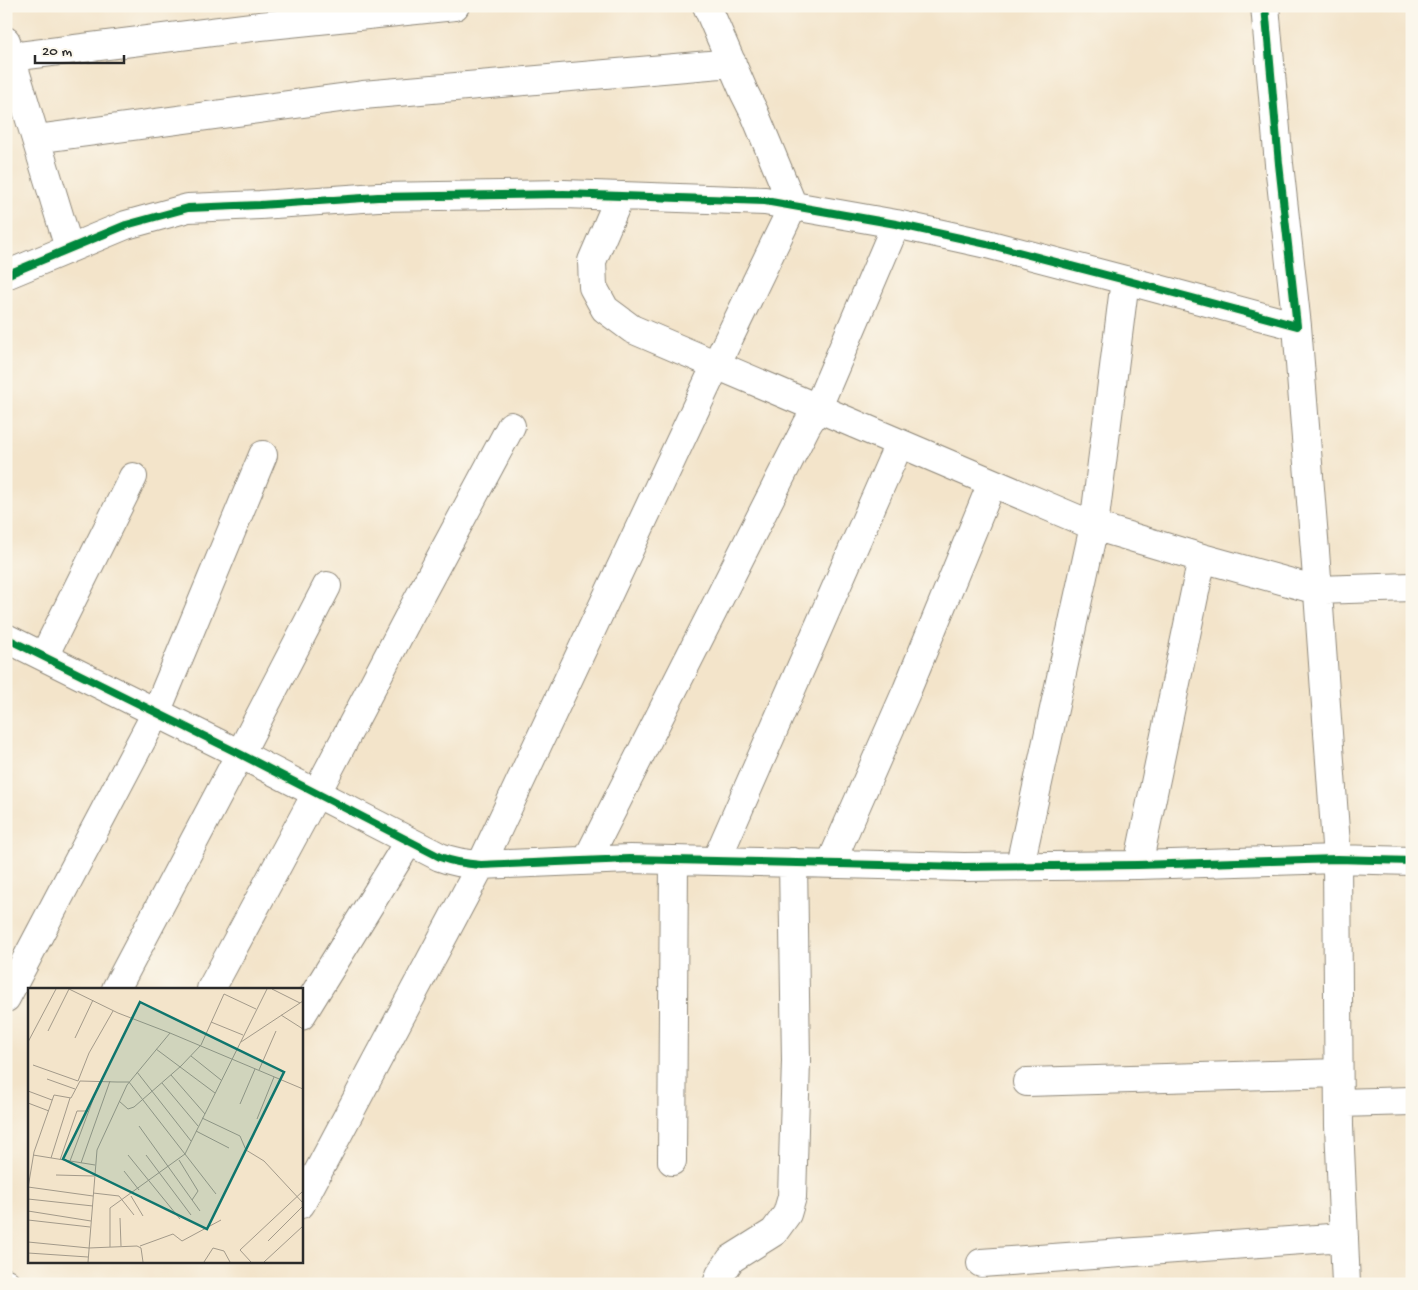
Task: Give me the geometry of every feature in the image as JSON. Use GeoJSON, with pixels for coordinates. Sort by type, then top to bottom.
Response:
{"type":"FeatureCollection","features":[{"type":"Feature","properties":{"kind":"street"},"geometry":{"type":"LineString","coordinates":[[302,1202],[481,864],[793,206],[707,6]]}},
{"type":"Feature","properties":{"kind":"street"},"geometry":{"type":"LineString","coordinates":[[1265,6],[1279,164],[1297,326],[1337,859],[1338,1073],[1346,1284]]}},
{"type":"Feature","properties":{"kind":"street"},"geometry":{"type":"LineString","coordinates":[[69,248],[9,49],[446,7]]}},
{"type":"Feature","properties":{"kind":"street"},"geometry":{"type":"LineString","coordinates":[[36,139],[363,96],[732,63]]}},
{"type":"Feature","properties":{"kind":"street"},"geometry":{"type":"LineString","coordinates":[[6,275],[126,224],[188,208],[378,197],[564,194],[764,201],[896,224],[987,244],[1297,326]]}},
{"type":"Feature","properties":{"kind":"street"},"geometry":{"type":"LineString","coordinates":[[620,196],[592,260],[594,287],[605,309],[632,329],[1094,526],[1317,590],[1412,587]]}},
{"type":"Feature","properties":{"kind":"street"},"geometry":{"type":"LineString","coordinates":[[587,860],[807,424],[818,409],[896,224]]}},
{"type":"Feature","properties":{"kind":"street"},"geometry":{"type":"LineString","coordinates":[[1020,866],[1094,526],[1125,280]]}},
{"type":"Feature","properties":{"kind":"street"},"geometry":{"type":"LineString","coordinates":[[212,988],[511,426]]}},
{"type":"Feature","properties":{"kind":"street"},"geometry":{"type":"LineString","coordinates":[[716,861],[899,444]]}},
{"type":"Feature","properties":{"kind":"street"},"geometry":{"type":"LineString","coordinates":[[6,998],[156,713],[263,455]]}},
{"type":"Feature","properties":{"kind":"street"},"geometry":{"type":"LineString","coordinates":[[44,656],[133,478]]}},
{"type":"Feature","properties":{"kind":"street"},"geometry":{"type":"LineString","coordinates":[[831,863],[907,690],[992,483]]}},
{"type":"Feature","properties":{"kind":"street"},"geometry":{"type":"LineString","coordinates":[[1138,865],[1202,558]]}},
{"type":"Feature","properties":{"kind":"street"},"geometry":{"type":"LineString","coordinates":[[117,988],[327,586]]}},
{"type":"Feature","properties":{"kind":"street"},"geometry":{"type":"LineString","coordinates":[[6,638],[240,754],[440,857],[467,864],[630,859],[964,867],[1138,865],[1337,859],[1412,861]]}},
{"type":"Feature","properties":{"kind":"street"},"geometry":{"type":"LineString","coordinates":[[302,1014],[409,841]]}},
{"type":"Feature","properties":{"kind":"street"},"geometry":{"type":"LineString","coordinates":[[672,1161],[674,860]]}},
{"type":"Feature","properties":{"kind":"street"},"geometry":{"type":"LineString","coordinates":[[717,1284],[720,1275],[731,1259],[774,1232],[787,1214],[792,1197],[796,1061],[793,862]]}},
{"type":"Feature","properties":{"kind":"street"},"geometry":{"type":"LineString","coordinates":[[1026,1082],[1338,1073]]}},
{"type":"Feature","properties":{"kind":"street"},"geometry":{"type":"LineString","coordinates":[[1339,1103],[1412,1101]]}},
{"type":"Feature","properties":{"kind":"street"},"geometry":{"type":"LineString","coordinates":[[981,1263],[1344,1237]]}},
{"type":"Feature","properties":{"kind":"cycle path"},"geometry":{"type":"LineString","coordinates":[[6,275],[126,225],[188,208],[378,197],[564,194],[765,201],[896,224],[987,244],[1297,326],[1279,164],[1265,6]]}},
{"type":"Feature","properties":{"kind":"cycle path"},"geometry":{"type":"LineString","coordinates":[[6,638],[240,754],[440,857],[465,863],[481,865],[630,859],[964,867],[1138,865],[1337,859],[1412,861]]}}]}
